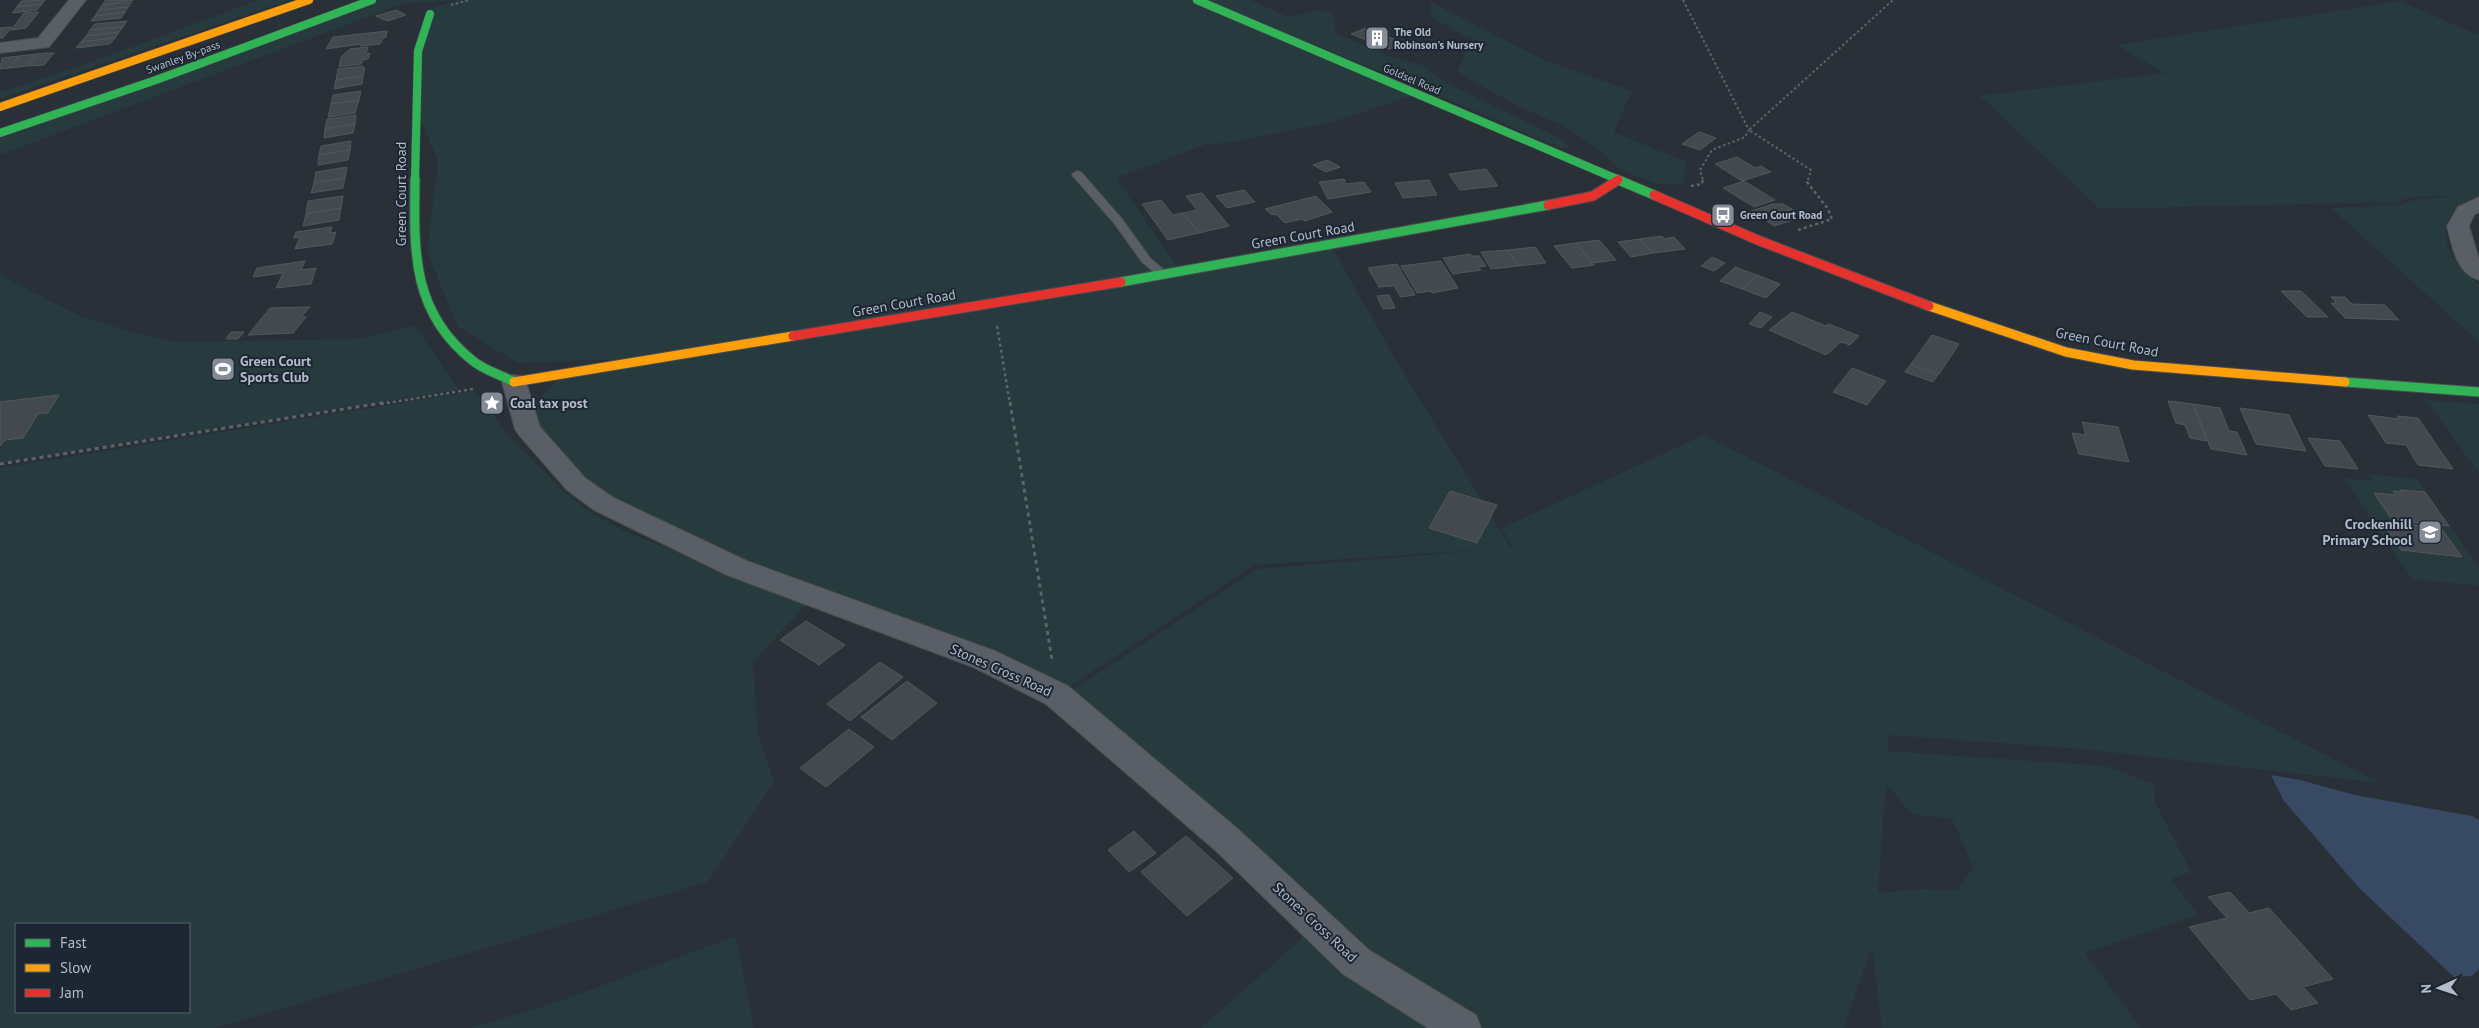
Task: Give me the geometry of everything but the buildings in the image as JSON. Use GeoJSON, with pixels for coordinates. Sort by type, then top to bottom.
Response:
{"type":"FeatureCollection","features":[{"type":"Feature","properties":{"kind":"main road","name":"Swanley By-pass"},"geometry":{"type":"LineString","coordinates":[[0,107],[309,0]]}},
{"type":"Feature","properties":{"kind":"main road","name":"Swanley By-pass"},"geometry":{"type":"LineString","coordinates":[[0,133],[156,80],[372,0]]}},
{"type":"Feature","properties":{"kind":"main road","name":"Goldsel Road"},"geometry":{"type":"LineString","coordinates":[[1197,0],[1618,180]]}},
{"type":"Feature","properties":{"kind":"main road","name":"Green Court Road"},"geometry":{"type":"LineString","coordinates":[[430,14],[418,51],[415,180],[414,245],[425,298],[443,333],[474,362],[514,382],[1165,276],[1580,199],[1593,196],[1618,180],[1760,241],[1923,305],[2066,352],[2133,365],[2479,392]]}},
{"type":"Feature","properties":{"kind":"street"},"geometry":{"type":"LineString","coordinates":[[0,48],[43,43],[78,0]]}},
{"type":"Feature","properties":{"kind":"street"},"geometry":{"type":"LineString","coordinates":[[2479,203],[2465,211],[2458,226],[2466,257],[2479,273]]}},
{"type":"Feature","properties":{"kind":"street","name":"Stones Cross Road"},"geometry":{"type":"LineString","coordinates":[[514,382],[528,429],[576,484],[604,504],[737,568],[984,659],[1057,695],[1227,840],[1356,962],[1462,1028]]}},
{"type":"Feature","properties":{"kind":"lane"},"geometry":{"type":"LineString","coordinates":[[1077,174],[1118,222],[1146,260],[1165,276]]}},
{"type":"Feature","properties":{"kind":"path"},"geometry":{"type":"LineString","coordinates":[[1683,0],[1749,130],[1811,170],[1807,182],[1828,209],[1832,219],[1760,241]]}},
{"type":"Feature","properties":{"kind":"path"},"geometry":{"type":"LineString","coordinates":[[1654,195],[1702,184],[1703,179],[1700,170],[1712,150],[1745,137],[1749,130],[1893,0]]}},
{"type":"Feature","properties":{"kind":"path"},"geometry":{"type":"LineString","coordinates":[[993,303],[1057,695]]}},
{"type":"Feature","properties":{"kind":"path"},"geometry":{"type":"LineString","coordinates":[[0,464],[514,382]]}},
{"type":"Feature","properties":{"kind":"green space"},"geometry":{"type":"Polygon","coordinates":[[[259,0],[290,0],[0,99],[0,92],[88,63],[259,0]]]}},
{"type":"Feature","properties":{"kind":"green space"},"geometry":{"type":"Polygon","coordinates":[[[373,0],[455,0],[402,4],[0,155],[0,134],[373,0]]]}},
{"type":"Feature","properties":{"kind":"green space"},"geometry":{"type":"Polygon","coordinates":[[[457,0],[1195,0],[1415,95],[1329,123],[1227,143],[1207,144],[1116,178],[1181,272],[656,358],[518,363],[458,327],[427,252],[438,161],[418,113],[420,51],[433,8],[457,0]]]}},
{"type":"Feature","properties":{"kind":"green space"},"geometry":{"type":"Polygon","coordinates":[[[1201,0],[1251,0],[1288,17],[1318,10],[1333,13],[1336,33],[1387,56],[1422,65],[1447,83],[1561,139],[1568,145],[1568,148],[1563,149],[1424,89],[1201,0]]]}},
{"type":"Feature","properties":{"kind":"green space"},"geometry":{"type":"Polygon","coordinates":[[[1429,1],[1542,59],[1632,91],[1614,132],[1686,162],[1683,185],[1656,184],[1622,171],[1595,147],[1562,125],[1521,108],[1457,72],[1467,49],[1492,46],[1460,34],[1432,17],[1429,1]]]}},
{"type":"Feature","properties":{"kind":"green space"},"geometry":{"type":"Polygon","coordinates":[[[2400,1],[2479,35],[2479,197],[2466,201],[2457,209],[2451,216],[2446,235],[2447,245],[2457,263],[2479,285],[2479,342],[2331,208],[2401,205],[2413,200],[2456,196],[2411,197],[2397,202],[2100,209],[1980,96],[2165,73],[2116,45],[2400,1]]]}},
{"type":"Feature","properties":{"kind":"green space"},"geometry":{"type":"Polygon","coordinates":[[[1331,246],[1403,372],[1511,548],[1513,548],[1502,528],[1704,435],[2380,783],[2081,749],[1889,735],[1888,751],[2105,766],[2154,784],[2155,802],[2191,872],[2171,879],[2198,915],[2085,953],[2141,1028],[1882,1028],[1872,947],[1844,1028],[1201,1028],[1324,919],[1068,693],[1257,569],[1495,549],[1254,565],[1060,693],[740,565],[578,481],[525,410],[563,376],[1331,246]],[[1886,784],[1878,893],[1922,889],[1958,890],[1973,867],[1952,819],[1912,814],[1886,784]]]}},
{"type":"Feature","properties":{"kind":"green space","name":"Green Court Sports Club"},"geometry":{"type":"Polygon","coordinates":[[[0,275],[80,316],[136,333],[177,342],[356,339],[415,326],[459,390],[0,463],[0,275]]]}},
{"type":"Feature","properties":{"kind":"green space"},"geometry":{"type":"Polygon","coordinates":[[[474,391],[510,437],[563,491],[593,514],[626,532],[809,602],[753,662],[758,735],[774,782],[708,882],[217,1028],[0,1028],[0,468],[474,391]]]}},
{"type":"Feature","properties":{"kind":"green space"},"geometry":{"type":"Polygon","coordinates":[[[2426,400],[2479,404],[2479,473],[2426,400]]]}},
{"type":"Feature","properties":{"kind":"green space"},"geometry":{"type":"Polygon","coordinates":[[[2370,474],[2417,479],[2479,567],[2479,586],[2412,579],[2345,478],[2373,481],[2370,474]],[[2393,491],[2396,495],[2374,493],[2392,520],[2449,525],[2425,492],[2393,491]],[[2382,522],[2401,550],[2461,556],[2441,528],[2382,522]]]}},
{"type":"Feature","properties":{"kind":"green space"},"geometry":{"type":"Polygon","coordinates":[[[736,936],[754,1028],[471,1028],[557,1002],[736,936]]]}},
{"type":"Feature","properties":{"kind":"water"},"geometry":{"type":"Polygon","coordinates":[[[2271,775],[2300,780],[2355,795],[2472,816],[2479,820],[2479,969],[2472,976],[2454,977],[2360,889],[2284,801],[2271,775]]]}},
{"type":"Feature","properties":{"kind":"traffic: fast"},"geometry":{"type":"LineString","coordinates":[[0,133],[156,80],[372,0]]}},
{"type":"Feature","properties":{"kind":"traffic: fast"},"geometry":{"type":"LineString","coordinates":[[1197,0],[1654,195]]}},
{"type":"Feature","properties":{"kind":"traffic: fast"},"geometry":{"type":"LineString","coordinates":[[430,14],[418,51],[415,180],[414,245],[425,299],[443,333],[474,362],[514,382]]}},
{"type":"Feature","properties":{"kind":"traffic: fast"},"geometry":{"type":"LineString","coordinates":[[1121,282],[1548,205]]}},
{"type":"Feature","properties":{"kind":"traffic: fast"},"geometry":{"type":"LineString","coordinates":[[2345,382],[2479,392]]}},
{"type":"Feature","properties":{"kind":"traffic: slow"},"geometry":{"type":"LineString","coordinates":[[0,107],[309,0]]}},
{"type":"Feature","properties":{"kind":"traffic: slow"},"geometry":{"type":"LineString","coordinates":[[1929,306],[1995,330],[2066,352],[2133,365],[2345,382]]}},
{"type":"Feature","properties":{"kind":"traffic: slow"},"geometry":{"type":"LineString","coordinates":[[514,382],[793,336]]}},
{"type":"Feature","properties":{"kind":"traffic: jam"},"geometry":{"type":"LineString","coordinates":[[1548,205],[1593,196],[1618,180]]}},
{"type":"Feature","properties":{"kind":"traffic: jam"},"geometry":{"type":"LineString","coordinates":[[1654,195],[1760,241],[1929,306]]}},
{"type":"Feature","properties":{"kind":"traffic: jam"},"geometry":{"type":"LineString","coordinates":[[793,336],[1121,282]]}},
{"type":"Feature","properties":{"kind":"place","name":"The Old Robinson's Nursery"},"geometry":{"type":"Point","coordinates":[1377,38]}},
{"type":"Feature","properties":{"kind":"place","name":"Green Court Road"},"geometry":{"type":"Point","coordinates":[1723,215]}},
{"type":"Feature","properties":{"kind":"place","name":"Green Court Sports Club"},"geometry":{"type":"Point","coordinates":[223,369]}},
{"type":"Feature","properties":{"kind":"place","name":"Coal tax post"},"geometry":{"type":"Point","coordinates":[492,403]}},
{"type":"Feature","properties":{"kind":"place","name":"Crockenhill Primary School"},"geometry":{"type":"Point","coordinates":[2430,532]}}]}
